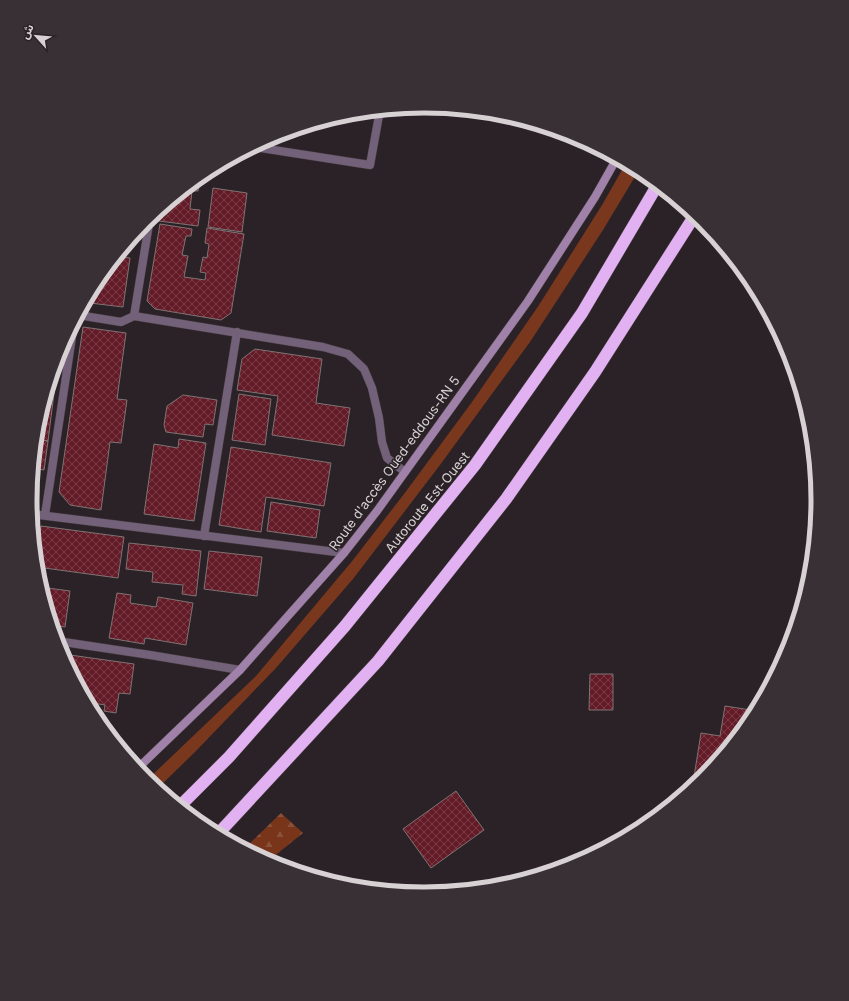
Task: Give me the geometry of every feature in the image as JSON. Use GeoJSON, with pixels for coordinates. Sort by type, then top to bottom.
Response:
{"type":"FeatureCollection","features":[{"type":"Feature","properties":{"kind":"highway","name":"Autoroute Est-Ouest"},"geometry":{"type":"LineString","coordinates":[[183,803],[229,757],[345,626],[475,465],[582,313],[655,189]]}},
{"type":"Feature","properties":{"kind":"highway"},"geometry":{"type":"LineString","coordinates":[[221,830],[378,661],[506,499],[595,372],[692,220]]}},
{"type":"Feature","properties":{"kind":"main road","name":"Route d'accès Oued-eddous-RN 5"},"geometry":{"type":"LineString","coordinates":[[141,765],[240,670],[344,553],[405,472],[528,301],[614,163]]}},
{"type":"Feature","properties":{"kind":"street"},"geometry":{"type":"LineString","coordinates":[[263,148],[370,165],[379,116]]}},
{"type":"Feature","properties":{"kind":"street"},"geometry":{"type":"LineString","coordinates":[[134,316],[148,228]]}},
{"type":"Feature","properties":{"kind":"street"},"geometry":{"type":"LineString","coordinates":[[84,316],[121,322],[134,316],[323,347],[348,354],[364,369],[372,388],[379,418],[382,442],[387,458],[405,472]]}},
{"type":"Feature","properties":{"kind":"street"},"geometry":{"type":"LineString","coordinates":[[204,536],[237,332]]}},
{"type":"Feature","properties":{"kind":"street"},"geometry":{"type":"LineString","coordinates":[[46,515],[72,340]]}},
{"type":"Feature","properties":{"kind":"street"},"geometry":{"type":"LineString","coordinates":[[38,514],[344,553]]}},
{"type":"Feature","properties":{"kind":"street"},"geometry":{"type":"LineString","coordinates":[[64,642],[240,670]]}},
{"type":"Feature","properties":{"kind":"shaded area"},"geometry":{"type":"Polygon","coordinates":[[[623,168],[636,175],[603,230],[530,342],[440,465],[353,579],[276,668],[161,785],[151,776],[256,676],[353,560],[404,494],[472,402],[539,305],[602,205],[623,168]]]}},
{"type":"Feature","properties":{"kind":"green space"},"geometry":{"type":"Polygon","coordinates":[[[281,813],[303,833],[273,857],[248,845],[281,813]]]}},
{"type":"Feature","properties":{"kind":"building"},"geometry":{"type":"Polygon","coordinates":[[[199,185],[198,191],[192,191],[190,209],[200,210],[198,226],[159,221],[160,217],[169,209],[199,185]]]}},
{"type":"Feature","properties":{"kind":"building"},"geometry":{"type":"Polygon","coordinates":[[[213,188],[247,193],[242,232],[208,227],[213,188]]]}},
{"type":"Feature","properties":{"kind":"building"},"geometry":{"type":"Polygon","coordinates":[[[160,224],[192,229],[191,236],[186,236],[182,255],[188,256],[184,277],[205,280],[206,273],[200,272],[203,257],[207,258],[209,244],[205,243],[207,228],[244,234],[231,313],[221,320],[155,309],[147,301],[160,224]]]}},
{"type":"Feature","properties":{"kind":"building"},"geometry":{"type":"Polygon","coordinates":[[[123,257],[130,258],[123,307],[91,303],[102,285],[123,257]]]}},
{"type":"Feature","properties":{"kind":"building"},"geometry":{"type":"Polygon","coordinates":[[[83,327],[126,333],[117,399],[127,400],[121,443],[110,442],[101,510],[70,505],[59,492],[83,327]]]}},
{"type":"Feature","properties":{"kind":"building"},"geometry":{"type":"Polygon","coordinates":[[[255,349],[322,359],[316,403],[350,408],[344,446],[272,435],[278,396],[237,390],[242,359],[255,349]]]}},
{"type":"Feature","properties":{"kind":"building"},"geometry":{"type":"Polygon","coordinates":[[[55,385],[48,441],[42,440],[50,400],[55,385]]]}},
{"type":"Feature","properties":{"kind":"building"},"geometry":{"type":"Polygon","coordinates":[[[239,394],[271,399],[265,445],[232,440],[239,394]]]}},
{"type":"Feature","properties":{"kind":"building"},"geometry":{"type":"Polygon","coordinates":[[[183,395],[217,400],[213,425],[205,424],[203,437],[166,432],[164,425],[167,406],[183,395]]]}},
{"type":"Feature","properties":{"kind":"building"},"geometry":{"type":"Polygon","coordinates":[[[179,439],[206,443],[194,521],[144,514],[154,444],[178,448],[179,439]]]}},
{"type":"Feature","properties":{"kind":"building"},"geometry":{"type":"Polygon","coordinates":[[[42,440],[48,441],[44,470],[38,469],[42,440]]]}},
{"type":"Feature","properties":{"kind":"building"},"geometry":{"type":"Polygon","coordinates":[[[231,447],[331,463],[324,506],[266,497],[261,532],[219,525],[231,447]]]}},
{"type":"Feature","properties":{"kind":"building"},"geometry":{"type":"Polygon","coordinates":[[[271,502],[320,510],[316,538],[267,531],[271,502]]]}},
{"type":"Feature","properties":{"kind":"building"},"geometry":{"type":"Polygon","coordinates":[[[41,526],[124,537],[118,578],[43,568],[39,540],[41,526]]]}},
{"type":"Feature","properties":{"kind":"building"},"geometry":{"type":"Polygon","coordinates":[[[129,543],[201,551],[196,596],[182,594],[183,585],[152,582],[153,572],[126,569],[129,543]]]}},
{"type":"Feature","properties":{"kind":"building"},"geometry":{"type":"Polygon","coordinates":[[[209,551],[262,557],[257,596],[204,589],[209,551]]]}},
{"type":"Feature","properties":{"kind":"building"},"geometry":{"type":"Polygon","coordinates":[[[47,588],[70,591],[65,627],[58,626],[47,588]]]}},
{"type":"Feature","properties":{"kind":"building"},"geometry":{"type":"Polygon","coordinates":[[[117,593],[131,595],[130,603],[156,607],[158,597],[193,603],[186,645],[145,638],[144,644],[109,638],[117,593]]]}},
{"type":"Feature","properties":{"kind":"building"},"geometry":{"type":"Polygon","coordinates":[[[69,655],[134,664],[130,694],[119,693],[116,713],[104,711],[105,705],[94,703],[69,655]]]}},
{"type":"Feature","properties":{"kind":"building"},"geometry":{"type":"Polygon","coordinates":[[[590,674],[613,674],[613,710],[589,710],[590,674]]]}},
{"type":"Feature","properties":{"kind":"building"},"geometry":{"type":"Polygon","coordinates":[[[725,706],[751,710],[716,756],[699,775],[694,777],[701,733],[720,736],[725,706]]]}},
{"type":"Feature","properties":{"kind":"building"},"geometry":{"type":"Polygon","coordinates":[[[456,791],[484,830],[431,868],[403,829],[456,791]]]}}]}
